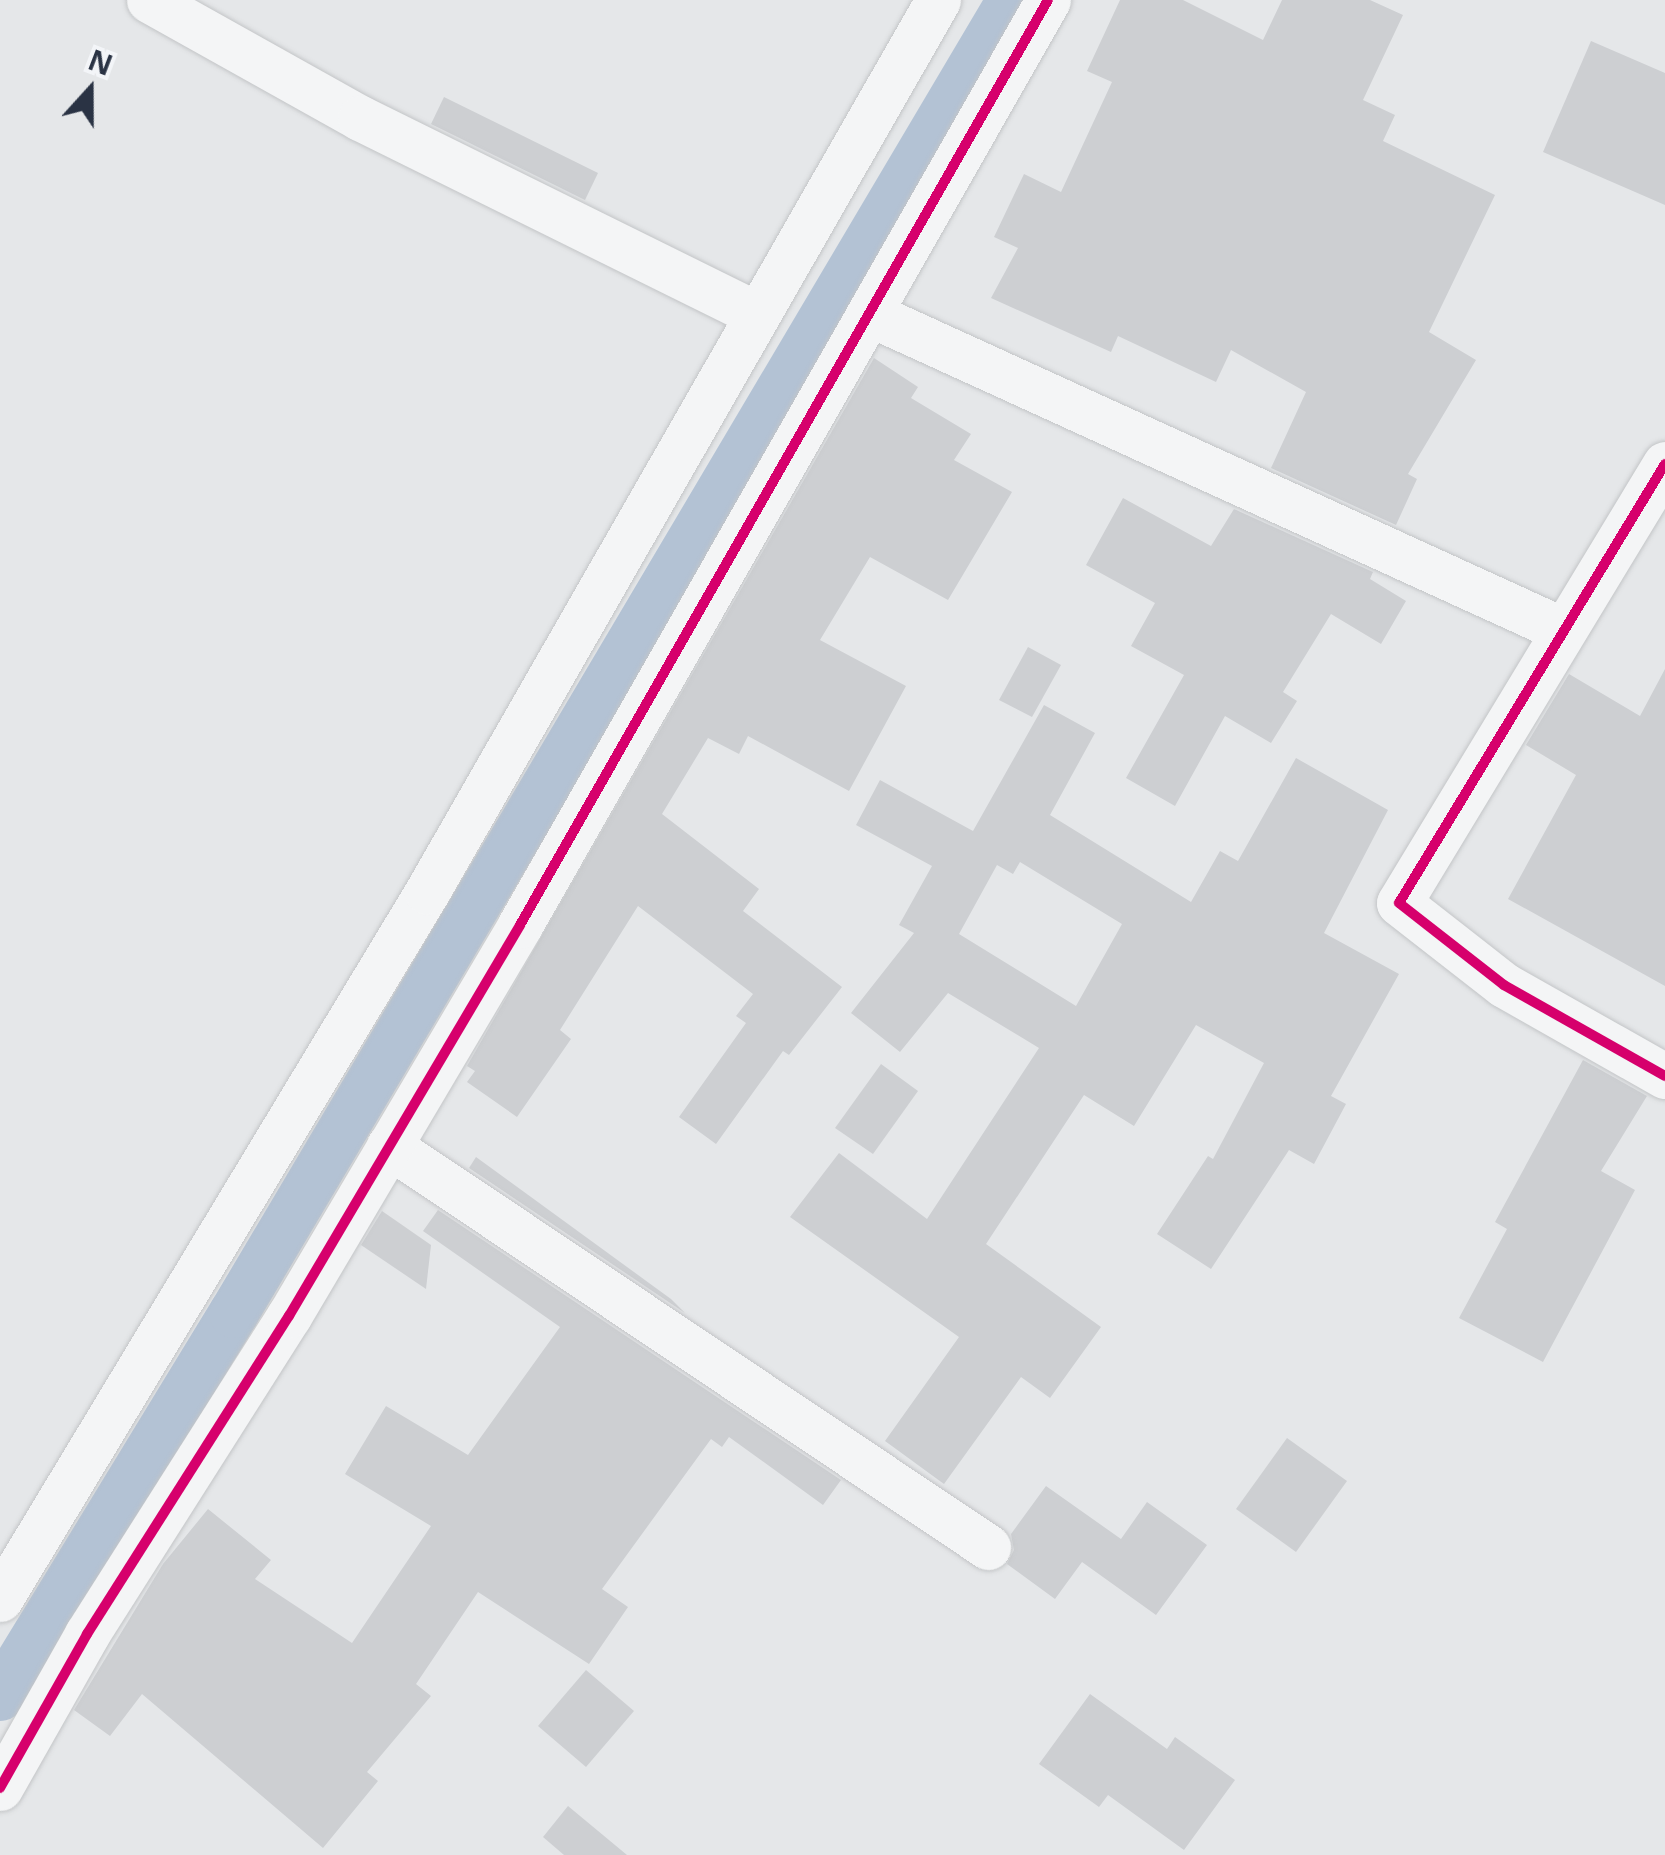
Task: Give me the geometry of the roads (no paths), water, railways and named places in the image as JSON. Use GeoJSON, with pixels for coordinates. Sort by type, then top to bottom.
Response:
{"type":"FeatureCollection","features":[{"type":"Feature","properties":{"kind":"street"},"geometry":{"type":"LineString","coordinates":[[148,0],[360,118],[757,314]]}},
{"type":"Feature","properties":{"kind":"street"},"geometry":{"type":"LineString","coordinates":[[0,1600],[427,892],[938,0]]}},
{"type":"Feature","properties":{"kind":"street"},"geometry":{"type":"LineString","coordinates":[[0,1788],[87,1634],[389,1146],[1048,0]]}},
{"type":"Feature","properties":{"kind":"street"},"geometry":{"type":"LineString","coordinates":[[870,314],[1563,630]]}},
{"type":"Feature","properties":{"kind":"street"},"geometry":{"type":"LineString","coordinates":[[1665,464],[1400,902],[1504,985],[1665,1076]]}},
{"type":"Feature","properties":{"kind":"street"},"geometry":{"type":"LineString","coordinates":[[389,1146],[988,1547]]}},
{"type":"Feature","properties":{"kind":"waterway"},"geometry":{"type":"LineString","coordinates":[[0,1696],[234,1313],[1012,0]]}}]}
